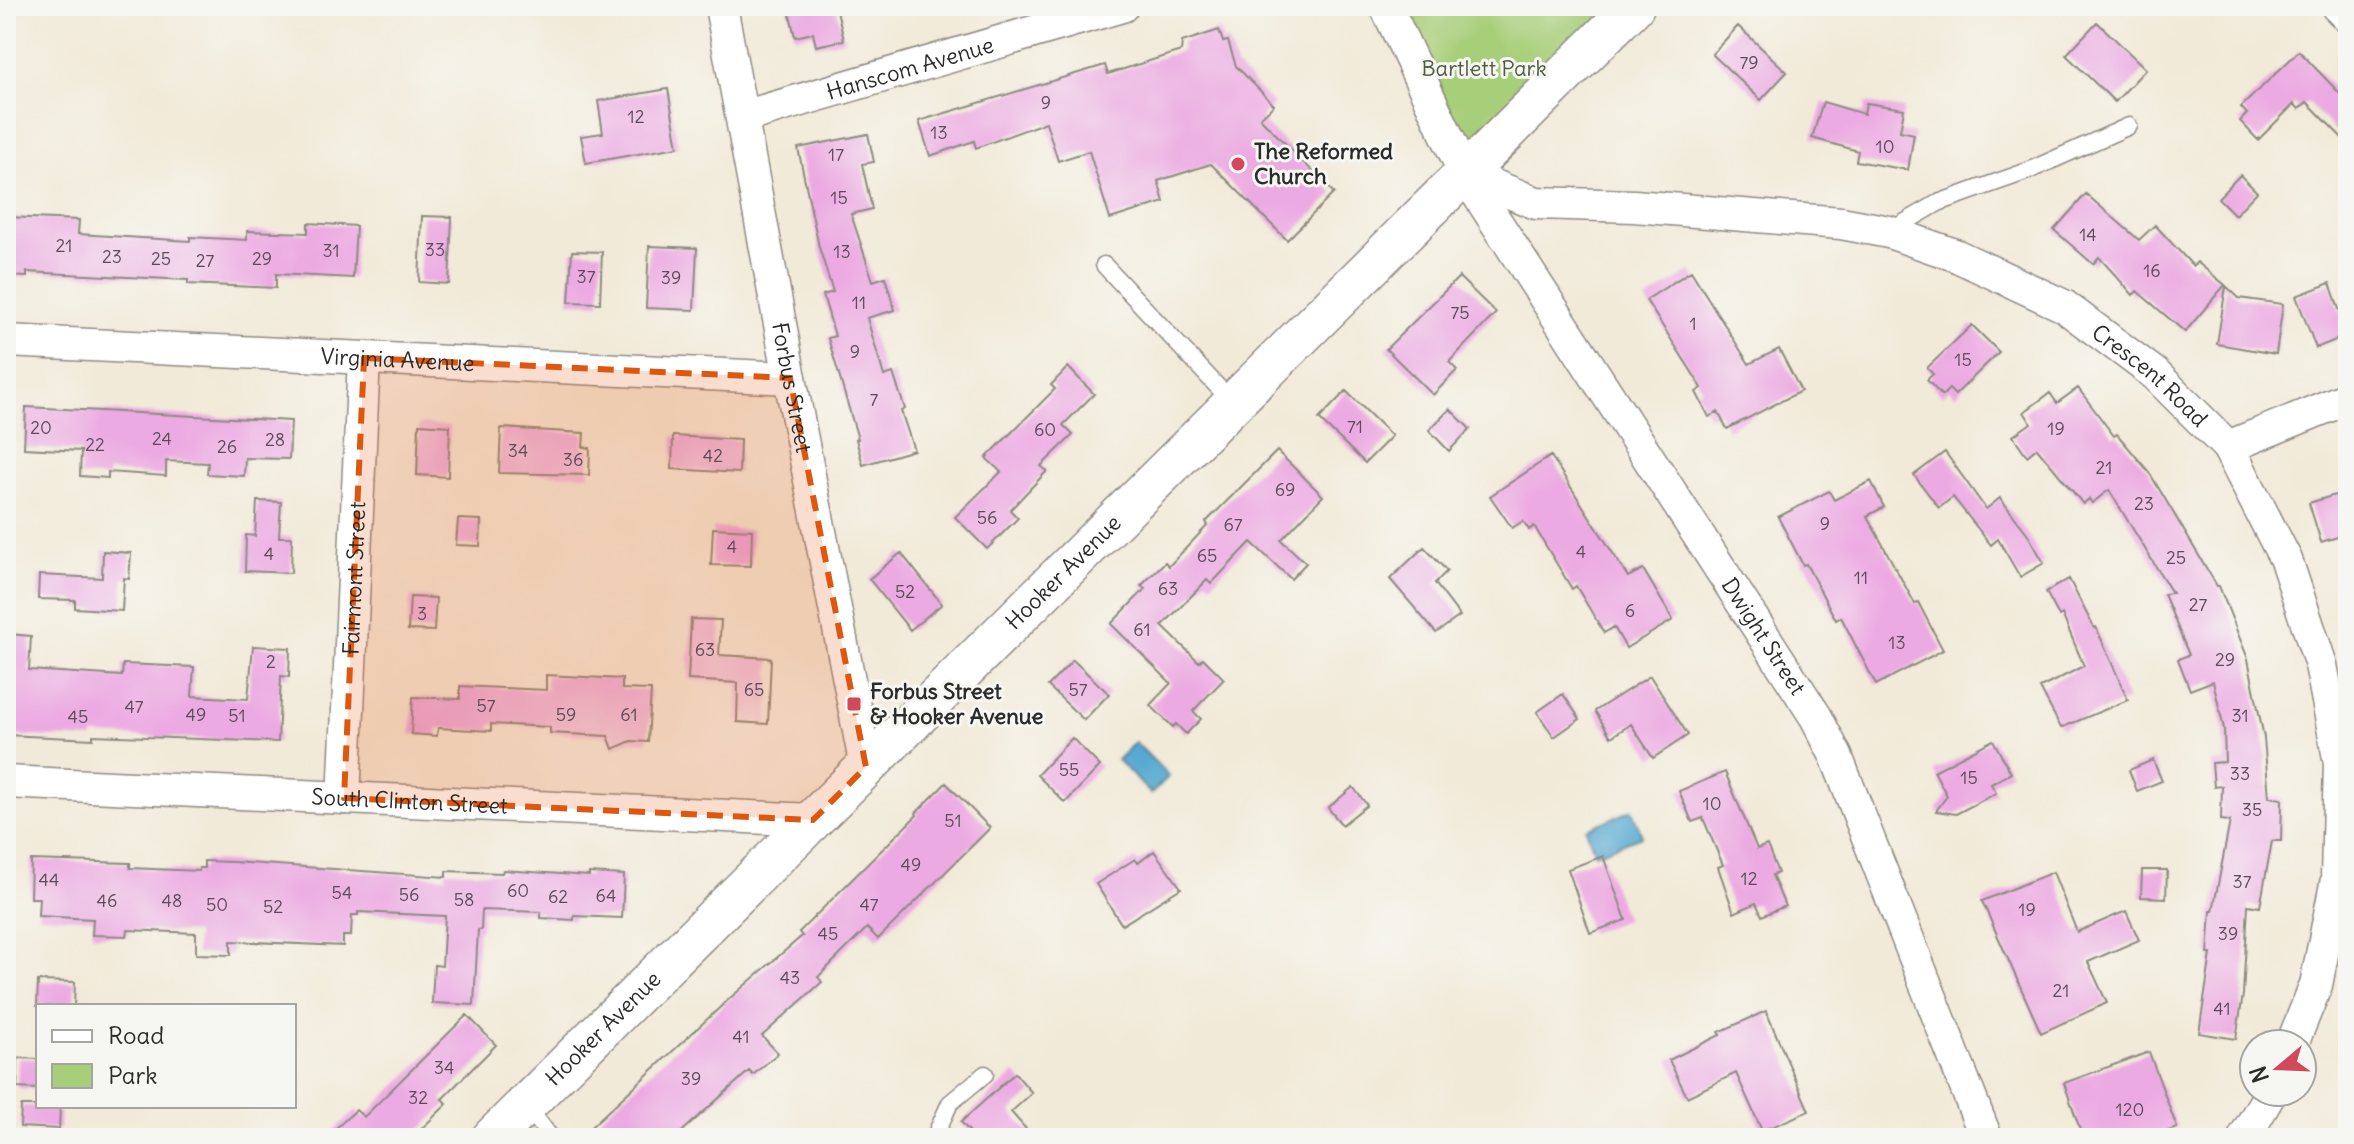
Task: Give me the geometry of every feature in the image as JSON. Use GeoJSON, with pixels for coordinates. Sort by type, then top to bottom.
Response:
{"type":"FeatureCollection","features":[{"type":"Feature","properties":{"kind":"street","name":"Forbus Street"},"geometry":{"type":"LineString","coordinates":[[721,6],[866,767]]}},
{"type":"Feature","properties":{"kind":"street","name":"Hanscom Avenue"},"geometry":{"type":"LineString","coordinates":[[743,117],[1122,6]]}},
{"type":"Feature","properties":{"kind":"street"},"geometry":{"type":"LineString","coordinates":[[1386,6],[1465,174]]}},
{"type":"Feature","properties":{"kind":"street","name":"Hooker Avenue"},"geometry":{"type":"LineString","coordinates":[[492,1138],[1634,6]]}},
{"type":"Feature","properties":{"kind":"street"},"geometry":{"type":"LineString","coordinates":[[2337,6],[2348,17]]}},
{"type":"Feature","properties":{"kind":"street","name":"Crescent Road"},"geometry":{"type":"LineString","coordinates":[[1465,174],[1536,203],[1634,206],[1841,223],[1889,232],[1955,255],[2064,306],[2155,374],[2228,447],[2286,560],[2321,665],[2340,763],[2337,879],[2316,985],[2299,1028]]}},
{"type":"Feature","properties":{"kind":"street","name":"Dwight Street"},"geometry":{"type":"LineString","coordinates":[[1465,174],[1816,717],[1836,756],[1986,1138]]}},
{"type":"Feature","properties":{"kind":"street","name":"Virginia Avenue"},"geometry":{"type":"LineString","coordinates":[[6,341],[790,378]]}},
{"type":"Feature","properties":{"kind":"street","name":"Fairmont Street"},"geometry":{"type":"LineString","coordinates":[[344,798],[364,358]]}},
{"type":"Feature","properties":{"kind":"street"},"geometry":{"type":"LineString","coordinates":[[2228,447],[2348,398]]}},
{"type":"Feature","properties":{"kind":"street","name":"South Clinton Street"},"geometry":{"type":"LineString","coordinates":[[6,782],[813,820]]}},
{"type":"Feature","properties":{"kind":"street"},"geometry":{"type":"LineString","coordinates":[[2244,1138],[2262,1108]]}},
{"type":"Feature","properties":{"kind":"lane"},"geometry":{"type":"LineString","coordinates":[[1889,232],[1938,203],[2028,171],[2129,126]]}},
{"type":"Feature","properties":{"kind":"lane"},"geometry":{"type":"LineString","coordinates":[[1104,265],[1233,404]]}},
{"type":"Feature","properties":{"kind":"lane"},"geometry":{"type":"LineString","coordinates":[[934,1138],[950,1103],[985,1074]]}},
{"type":"Feature","properties":{"kind":"lane"},"geometry":{"type":"LineString","coordinates":[[526,1105],[551,1138]]}},
{"type":"Feature","properties":{"kind":"highlighted area"},"geometry":{"type":"Polygon","coordinates":[[[364,358],[790,378],[866,767],[813,820],[344,798],[364,358]]]}},
{"type":"Feature","properties":{"kind":"green space","name":"Bartlett Park"},"geometry":{"type":"Polygon","coordinates":[[[1386,6],[1634,6],[1465,174],[1386,6]]]}},
{"type":"Feature","properties":{"kind":"water"},"geometry":{"type":"Polygon","coordinates":[[[1135,742],[1169,776],[1151,794],[1117,760],[1135,742]]]}},
{"type":"Feature","properties":{"kind":"water"},"geometry":{"type":"Polygon","coordinates":[[[1632,810],[1642,836],[1595,854],[1586,829],[1632,810]]]}},
{"type":"Feature","properties":{"kind":"building"},"geometry":{"type":"Polygon","coordinates":[[[788,6],[836,6],[844,40],[816,46],[813,33],[795,37],[788,6]]]}},
{"type":"Feature","properties":{"kind":"building"},"geometry":{"type":"Polygon","coordinates":[[[2097,22],[2146,69],[2115,102],[2066,55],[2097,22]]]}},
{"type":"Feature","properties":{"kind":"building"},"geometry":{"type":"Polygon","coordinates":[[[1738,26],[1787,72],[1761,100],[1712,54],[1738,26]]]}},
{"type":"Feature","properties":{"kind":"building"},"geometry":{"type":"Polygon","coordinates":[[[1219,30],[1223,42],[1228,41],[1236,66],[1274,105],[1260,118],[1334,193],[1287,240],[1211,164],[1158,181],[1164,202],[1110,219],[1089,151],[1058,161],[1046,122],[976,148],[974,141],[930,156],[919,121],[1105,65],[1108,74],[1181,51],[1182,42],[1219,30]]]}},
{"type":"Feature","properties":{"kind":"building"},"geometry":{"type":"Polygon","coordinates":[[[2299,51],[2348,102],[2348,144],[2307,102],[2299,109],[2294,104],[2258,140],[2240,121],[2247,114],[2241,107],[2299,51]]]}},
{"type":"Feature","properties":{"kind":"building"},"geometry":{"type":"Polygon","coordinates":[[[668,89],[678,147],[586,163],[581,136],[603,133],[598,101],[668,89]]]}},
{"type":"Feature","properties":{"kind":"building"},"geometry":{"type":"Polygon","coordinates":[[[1823,102],[1864,114],[1866,103],[1904,109],[1900,131],[1914,134],[1908,170],[1856,161],[1858,151],[1812,138],[1823,102]]]}},
{"type":"Feature","properties":{"kind":"building"},"geometry":{"type":"Polygon","coordinates":[[[868,134],[874,162],[862,164],[872,209],[851,214],[873,281],[885,277],[895,310],[867,318],[884,376],[893,373],[914,450],[863,465],[828,338],[835,336],[823,295],[833,292],[819,247],[798,148],[868,134]]]}},
{"type":"Feature","properties":{"kind":"building"},"geometry":{"type":"Polygon","coordinates":[[[2240,175],[2257,192],[2235,215],[2218,198],[2240,175]]]}},
{"type":"Feature","properties":{"kind":"building"},"geometry":{"type":"Polygon","coordinates":[[[2086,194],[2139,240],[2155,225],[2193,266],[2197,262],[2225,285],[2185,332],[2137,291],[2133,295],[2099,257],[2093,264],[2054,230],[2086,194]]]}},
{"type":"Feature","properties":{"kind":"building"},"geometry":{"type":"Polygon","coordinates":[[[422,216],[452,217],[449,284],[419,282],[422,216]]]}},
{"type":"Feature","properties":{"kind":"building"},"geometry":{"type":"Polygon","coordinates":[[[6,217],[79,220],[78,234],[190,241],[190,237],[247,240],[247,231],[308,233],[308,223],[356,226],[353,278],[276,274],[276,288],[27,272],[27,277],[6,276],[6,217]]]}},
{"type":"Feature","properties":{"kind":"building"},"geometry":{"type":"Polygon","coordinates":[[[649,246],[697,248],[694,310],[646,308],[649,246]]]}},
{"type":"Feature","properties":{"kind":"building"},"geometry":{"type":"Polygon","coordinates":[[[572,251],[602,252],[600,303],[569,302],[572,251]]]}},
{"type":"Feature","properties":{"kind":"building"},"geometry":{"type":"Polygon","coordinates":[[[1691,271],[1749,364],[1779,349],[1801,391],[1727,429],[1718,412],[1709,417],[1696,392],[1702,388],[1646,300],[1691,271]]]}},
{"type":"Feature","properties":{"kind":"building"},"geometry":{"type":"Polygon","coordinates":[[[1459,277],[1496,313],[1449,362],[1457,370],[1433,395],[1386,349],[1459,277]]]}},
{"type":"Feature","properties":{"kind":"building"},"geometry":{"type":"Polygon","coordinates":[[[2330,283],[2348,335],[2316,348],[2296,296],[2330,283]]]}},
{"type":"Feature","properties":{"kind":"building"},"geometry":{"type":"Polygon","coordinates":[[[2226,286],[2239,298],[2283,304],[2276,354],[2217,344],[2226,286]]]}},
{"type":"Feature","properties":{"kind":"building"},"geometry":{"type":"Polygon","coordinates":[[[1972,325],[1999,352],[1955,395],[1949,389],[1942,396],[1927,380],[1933,374],[1927,368],[1972,325]]]}},
{"type":"Feature","properties":{"kind":"building"},"geometry":{"type":"Polygon","coordinates":[[[1068,367],[1094,394],[1063,425],[1073,435],[1041,466],[1047,471],[1010,510],[1018,518],[987,549],[955,517],[1001,472],[986,458],[1055,389],[1051,385],[1068,367]]]}},
{"type":"Feature","properties":{"kind":"building"},"geometry":{"type":"Polygon","coordinates":[[[2078,388],[2114,436],[2117,434],[2149,472],[2219,586],[2248,659],[2264,738],[2269,797],[2282,799],[2281,841],[2272,841],[2260,907],[2248,905],[2243,995],[2236,1039],[2199,1033],[2211,954],[2208,954],[2211,911],[2230,821],[2221,820],[2222,786],[2214,787],[2212,763],[2225,762],[2224,729],[2213,681],[2190,690],[2178,659],[2189,655],[2164,594],[2172,593],[2109,490],[2092,503],[2089,499],[2083,504],[2037,448],[2027,456],[2013,436],[2031,423],[2024,412],[2050,393],[2057,403],[2078,388]]]}},
{"type":"Feature","properties":{"kind":"building"},"geometry":{"type":"Polygon","coordinates":[[[1346,391],[1392,436],[1365,463],[1319,419],[1346,391]]]}},
{"type":"Feature","properties":{"kind":"building"},"geometry":{"type":"Polygon","coordinates":[[[26,407],[291,421],[289,459],[245,458],[244,476],[207,474],[208,463],[166,461],[166,476],[108,472],[108,478],[80,476],[81,451],[24,448],[26,407]]]}},
{"type":"Feature","properties":{"kind":"building"},"geometry":{"type":"Polygon","coordinates":[[[1450,409],[1470,429],[1449,451],[1429,430],[1450,409]]]}},
{"type":"Feature","properties":{"kind":"building"},"geometry":{"type":"Polygon","coordinates":[[[419,424],[450,426],[448,477],[417,475],[419,424]]]}},
{"type":"Feature","properties":{"kind":"building"},"geometry":{"type":"Polygon","coordinates":[[[501,428],[584,433],[583,447],[590,448],[589,475],[499,473],[501,428]]]}},
{"type":"Feature","properties":{"kind":"building"},"geometry":{"type":"Polygon","coordinates":[[[673,436],[740,440],[739,473],[672,469],[673,436]]]}},
{"type":"Feature","properties":{"kind":"building"},"geometry":{"type":"Polygon","coordinates":[[[1277,451],[1323,496],[1281,540],[1306,563],[1291,579],[1251,542],[1211,584],[1207,580],[1162,626],[1199,662],[1203,658],[1224,679],[1193,711],[1201,719],[1186,734],[1176,724],[1173,727],[1150,705],[1171,683],[1111,624],[1145,589],[1141,586],[1165,562],[1169,566],[1208,525],[1206,522],[1277,451]]]}},
{"type":"Feature","properties":{"kind":"building"},"geometry":{"type":"Polygon","coordinates":[[[1945,452],[1986,509],[2000,498],[2027,533],[2044,563],[2020,577],[1998,539],[1991,545],[1953,497],[1939,508],[1914,475],[1945,452]]]}},
{"type":"Feature","properties":{"kind":"building"},"geometry":{"type":"Polygon","coordinates":[[[1551,456],[1628,577],[1643,569],[1673,620],[1626,648],[1614,627],[1604,633],[1576,586],[1572,589],[1534,526],[1529,530],[1523,521],[1512,528],[1490,496],[1551,456]]]}},
{"type":"Feature","properties":{"kind":"building"},"geometry":{"type":"Polygon","coordinates":[[[1871,481],[1884,507],[1867,516],[1943,650],[1876,685],[1841,617],[1836,620],[1778,517],[1829,491],[1834,500],[1871,481]]]}},
{"type":"Feature","properties":{"kind":"building"},"geometry":{"type":"Polygon","coordinates":[[[2348,491],[2348,534],[2321,542],[2309,503],[2348,491]]]}},
{"type":"Feature","properties":{"kind":"building"},"geometry":{"type":"Polygon","coordinates":[[[257,501],[281,502],[279,537],[292,537],[291,573],[245,571],[246,535],[255,536],[257,501]]]}},
{"type":"Feature","properties":{"kind":"building"},"geometry":{"type":"Polygon","coordinates":[[[458,519],[481,520],[480,546],[456,545],[458,519]]]}},
{"type":"Feature","properties":{"kind":"building"},"geometry":{"type":"Polygon","coordinates":[[[713,528],[752,530],[751,566],[711,565],[713,528]]]}},
{"type":"Feature","properties":{"kind":"building"},"geometry":{"type":"Polygon","coordinates":[[[1424,547],[1447,571],[1435,583],[1460,616],[1436,633],[1390,579],[1424,547]]]}},
{"type":"Feature","properties":{"kind":"building"},"geometry":{"type":"Polygon","coordinates":[[[103,551],[131,553],[129,579],[124,578],[122,611],[75,608],[75,600],[38,599],[39,575],[102,578],[103,551]]]}},
{"type":"Feature","properties":{"kind":"building"},"geometry":{"type":"Polygon","coordinates":[[[901,553],[942,604],[910,630],[869,579],[901,553]]]}},
{"type":"Feature","properties":{"kind":"building"},"geometry":{"type":"Polygon","coordinates":[[[2069,579],[2096,627],[2128,700],[2061,728],[2040,688],[2084,666],[2062,614],[2059,616],[2046,592],[2069,579]]]}},
{"type":"Feature","properties":{"kind":"building"},"geometry":{"type":"Polygon","coordinates":[[[410,597],[436,598],[434,631],[408,630],[410,597]]]}},
{"type":"Feature","properties":{"kind":"building"},"geometry":{"type":"Polygon","coordinates":[[[691,619],[721,620],[719,655],[771,658],[768,724],[737,722],[738,683],[688,680],[691,619]]]}},
{"type":"Feature","properties":{"kind":"building"},"geometry":{"type":"Polygon","coordinates":[[[8,634],[31,636],[29,670],[122,676],[123,664],[194,667],[192,696],[248,699],[253,646],[290,648],[289,677],[281,676],[278,742],[6,735],[8,634]]]}},
{"type":"Feature","properties":{"kind":"building"},"geometry":{"type":"Polygon","coordinates":[[[1073,660],[1109,694],[1084,720],[1048,686],[1073,660]]]}},
{"type":"Feature","properties":{"kind":"building"},"geometry":{"type":"Polygon","coordinates":[[[546,675],[622,679],[622,689],[651,690],[648,742],[631,741],[613,749],[608,736],[550,733],[550,727],[491,724],[491,731],[438,728],[437,736],[411,734],[413,697],[460,699],[460,686],[546,690],[546,675]]]}},
{"type":"Feature","properties":{"kind":"building"},"geometry":{"type":"Polygon","coordinates":[[[1650,676],[1688,735],[1653,758],[1631,724],[1611,737],[1595,711],[1650,676]]]}},
{"type":"Feature","properties":{"kind":"building"},"geometry":{"type":"Polygon","coordinates":[[[1563,694],[1580,719],[1554,737],[1537,712],[1563,694]]]}},
{"type":"Feature","properties":{"kind":"building"},"geometry":{"type":"Polygon","coordinates":[[[1072,738],[1100,766],[1065,803],[1037,775],[1072,738]]]}},
{"type":"Feature","properties":{"kind":"building"},"geometry":{"type":"Polygon","coordinates":[[[1993,740],[2011,773],[1991,784],[1996,793],[1956,814],[1936,811],[1947,796],[1934,771],[1993,740]]]}},
{"type":"Feature","properties":{"kind":"building"},"geometry":{"type":"Polygon","coordinates":[[[2153,760],[2162,781],[2137,791],[2129,770],[2153,760]]]}},
{"type":"Feature","properties":{"kind":"building"},"geometry":{"type":"Polygon","coordinates":[[[1725,772],[1757,849],[1767,845],[1778,873],[1772,875],[1785,906],[1762,916],[1756,903],[1734,913],[1718,867],[1723,865],[1703,818],[1692,822],[1679,791],[1725,772]]]}},
{"type":"Feature","properties":{"kind":"building"},"geometry":{"type":"Polygon","coordinates":[[[946,783],[990,828],[878,939],[867,928],[818,977],[822,982],[762,1036],[778,1053],[753,1075],[749,1071],[675,1138],[579,1138],[802,936],[799,932],[946,783]]]}},
{"type":"Feature","properties":{"kind":"building"},"geometry":{"type":"Polygon","coordinates":[[[1353,787],[1367,805],[1342,825],[1328,808],[1353,787]]]}},
{"type":"Feature","properties":{"kind":"building"},"geometry":{"type":"Polygon","coordinates":[[[1154,851],[1181,888],[1122,925],[1096,884],[1135,859],[1138,863],[1154,851]]]}},
{"type":"Feature","properties":{"kind":"building"},"geometry":{"type":"Polygon","coordinates":[[[1603,856],[1626,920],[1590,933],[1568,869],[1603,856]]]}},
{"type":"Feature","properties":{"kind":"building"},"geometry":{"type":"Polygon","coordinates":[[[31,860],[130,863],[130,868],[199,871],[199,868],[204,868],[204,861],[446,877],[446,871],[502,873],[503,870],[589,876],[589,873],[624,875],[622,918],[574,916],[574,920],[541,918],[541,912],[482,910],[474,1005],[432,1003],[434,965],[442,966],[445,916],[358,912],[358,915],[352,915],[351,936],[343,936],[343,946],[231,941],[231,955],[196,954],[196,933],[128,930],[127,936],[92,935],[93,919],[38,916],[39,898],[30,898],[31,860]]]}},
{"type":"Feature","properties":{"kind":"building"},"geometry":{"type":"Polygon","coordinates":[[[2142,870],[2167,870],[2166,898],[2141,897],[2142,870]]]}},
{"type":"Feature","properties":{"kind":"building"},"geometry":{"type":"Polygon","coordinates":[[[2053,872],[2077,932],[2126,911],[2139,940],[2088,962],[2107,1003],[2041,1033],[1982,901],[2053,872]]]}},
{"type":"Feature","properties":{"kind":"building"},"geometry":{"type":"Polygon","coordinates":[[[38,981],[75,982],[74,1004],[37,1004],[38,981]]]}},
{"type":"Feature","properties":{"kind":"building"},"geometry":{"type":"Polygon","coordinates":[[[1766,1011],[1809,1111],[1762,1131],[1736,1073],[1687,1097],[1669,1060],[1720,1035],[1719,1032],[1766,1011]]]}},
{"type":"Feature","properties":{"kind":"building"},"geometry":{"type":"Polygon","coordinates":[[[467,1015],[496,1045],[442,1099],[447,1104],[412,1138],[325,1138],[356,1110],[364,1117],[467,1015]]]}},
{"type":"Feature","properties":{"kind":"building"},"geometry":{"type":"Polygon","coordinates":[[[2149,1052],[2177,1128],[2149,1138],[2083,1138],[2064,1083],[2149,1052]]]}},
{"type":"Feature","properties":{"kind":"building"},"geometry":{"type":"Polygon","coordinates":[[[18,1058],[36,1059],[36,1089],[17,1088],[18,1058]]]}},
{"type":"Feature","properties":{"kind":"building"},"geometry":{"type":"Polygon","coordinates":[[[1015,1073],[1032,1093],[1011,1112],[1034,1138],[975,1138],[961,1122],[1015,1073]]]}},
{"type":"Feature","properties":{"kind":"building"},"geometry":{"type":"Polygon","coordinates":[[[21,1106],[60,1108],[59,1129],[20,1127],[21,1106]]]}},
{"type":"Feature","properties":{"kind":"place","name":"The Reformed Church"},"geometry":{"type":"Point","coordinates":[1238,164]}},
{"type":"Feature","properties":{"kind":"place","name":"Forbus Street & Hooker Avenue"},"geometry":{"type":"Point","coordinates":[854,704]}}]}
